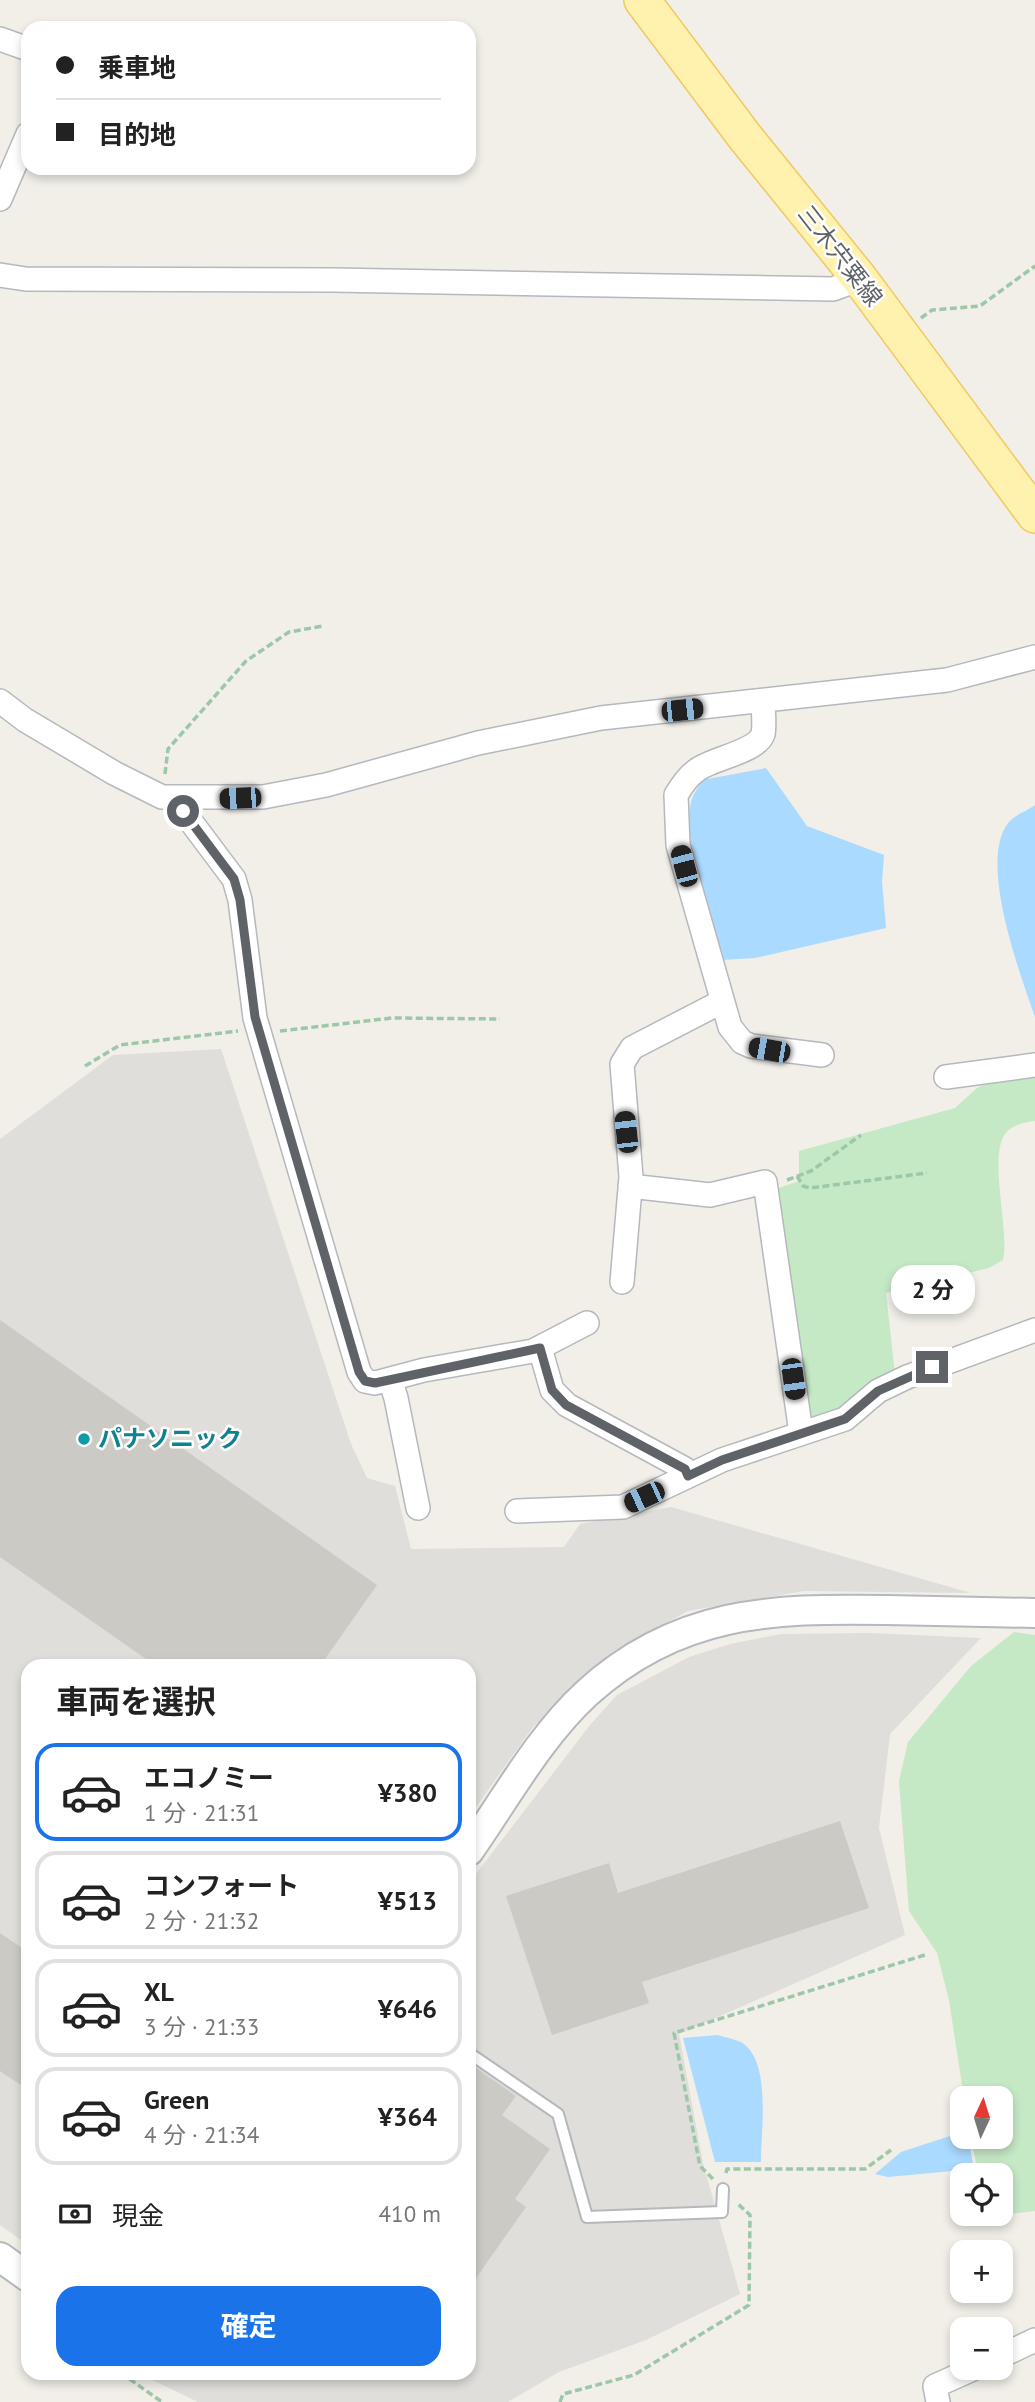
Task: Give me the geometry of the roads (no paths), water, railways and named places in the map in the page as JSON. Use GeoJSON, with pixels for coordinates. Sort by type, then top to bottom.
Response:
{"type":"FeatureCollection","features":[{"type":"Feature","properties":{"kind":"main road","name":"三木宍粟線"},"geometry":{"type":"LineString","coordinates":[[642,0],[745,137],[860,279],[1035,515]]}},
{"type":"Feature","properties":{"kind":"street"},"geometry":{"type":"LineString","coordinates":[[0,39],[21,46]]}},
{"type":"Feature","properties":{"kind":"street"},"geometry":{"type":"LineString","coordinates":[[0,199],[21,150]]}},
{"type":"Feature","properties":{"kind":"street"},"geometry":{"type":"LineString","coordinates":[[0,275],[26,279],[333,280],[833,289],[860,279]]}},
{"type":"Feature","properties":{"kind":"street"},"geometry":{"type":"LineString","coordinates":[[0,701],[25,720],[114,773],[171,797],[263,797],[326,785],[478,743],[601,718],[947,680],[1035,657]]}},
{"type":"Feature","properties":{"kind":"street"},"geometry":{"type":"LineString","coordinates":[[763,701],[762,735],[757,741],[749,749],[695,771],[676,795],[678,845],[730,1027],[742,1042],[769,1050],[822,1055]]}},
{"type":"Feature","properties":{"kind":"street"},"geometry":{"type":"LineString","coordinates":[[171,797],[234,879],[240,900],[258,1028],[359,1372],[365,1381],[375,1383],[540,1348],[587,1323]]}},
{"type":"Feature","properties":{"kind":"street"},"geometry":{"type":"LineString","coordinates":[[622,1282],[630,1186],[622,1064],[626,1055],[640,1043],[721,1002]]}},
{"type":"Feature","properties":{"kind":"street"},"geometry":{"type":"LineString","coordinates":[[946,1077],[1035,1065]]}},
{"type":"Feature","properties":{"kind":"street"},"geometry":{"type":"LineString","coordinates":[[630,1186],[710,1195],[765,1182],[801,1433]]}},
{"type":"Feature","properties":{"kind":"street"},"geometry":{"type":"LineString","coordinates":[[517,1511],[622,1507],[722,1460],[845,1419],[878,1391],[906,1377],[1035,1330]]}},
{"type":"Feature","properties":{"kind":"street"},"geometry":{"type":"LineString","coordinates":[[540,1348],[552,1390],[566,1405],[685,1469],[688,1476]]}},
{"type":"Feature","properties":{"kind":"street"},"geometry":{"type":"LineString","coordinates":[[390,1379],[418,1508]]}},
{"type":"Feature","properties":{"kind":"street"},"geometry":{"type":"LineString","coordinates":[[476,1841],[546,1740],[586,1694],[629,1659],[680,1633],[737,1617],[783,1609],[1035,1613]]}},
{"type":"Feature","properties":{"kind":"street"},"geometry":{"type":"LineString","coordinates":[[0,2257],[21,2272]]}},
{"type":"Feature","properties":{"kind":"street"},"geometry":{"type":"LineString","coordinates":[[1013,2350],[1035,2340]]}},
{"type":"Feature","properties":{"kind":"street"},"geometry":{"type":"LineString","coordinates":[[938,2402],[934,2386],[950,2379]]}},
{"type":"Feature","properties":{"kind":"lane"},"geometry":{"type":"LineString","coordinates":[[476,2058],[558,2114],[587,2217],[722,2212],[723,2189]]}},
{"type":"Feature","properties":{"kind":"water"},"geometry":{"type":"Polygon","coordinates":[[[766,768],[807,826],[884,855],[882,882],[886,928],[755,958],[722,960],[693,856],[689,814],[692,799],[702,780],[766,768]]]}},
{"type":"Feature","properties":{"kind":"water"},"geometry":{"type":"Polygon","coordinates":[[[1035,805],[1035,1017],[1004,915],[998,859],[1002,836],[1012,819],[1035,805]]]}},
{"type":"Feature","properties":{"kind":"water"},"geometry":{"type":"Polygon","coordinates":[[[718,2035],[744,2044],[758,2067],[763,2099],[761,2162],[715,2162],[683,2038],[718,2035]]]}},
{"type":"Feature","properties":{"kind":"water"},"geometry":{"type":"Polygon","coordinates":[[[950,2136],[950,2149],[970,2149],[973,2163],[950,2163],[950,2171],[888,2177],[875,2174],[901,2152],[950,2136]]]}},
{"type":"Feature","properties":{"kind":"place","name":"パナソニック"},"geometry":{"type":"Point","coordinates":[84,1439]}}]}
